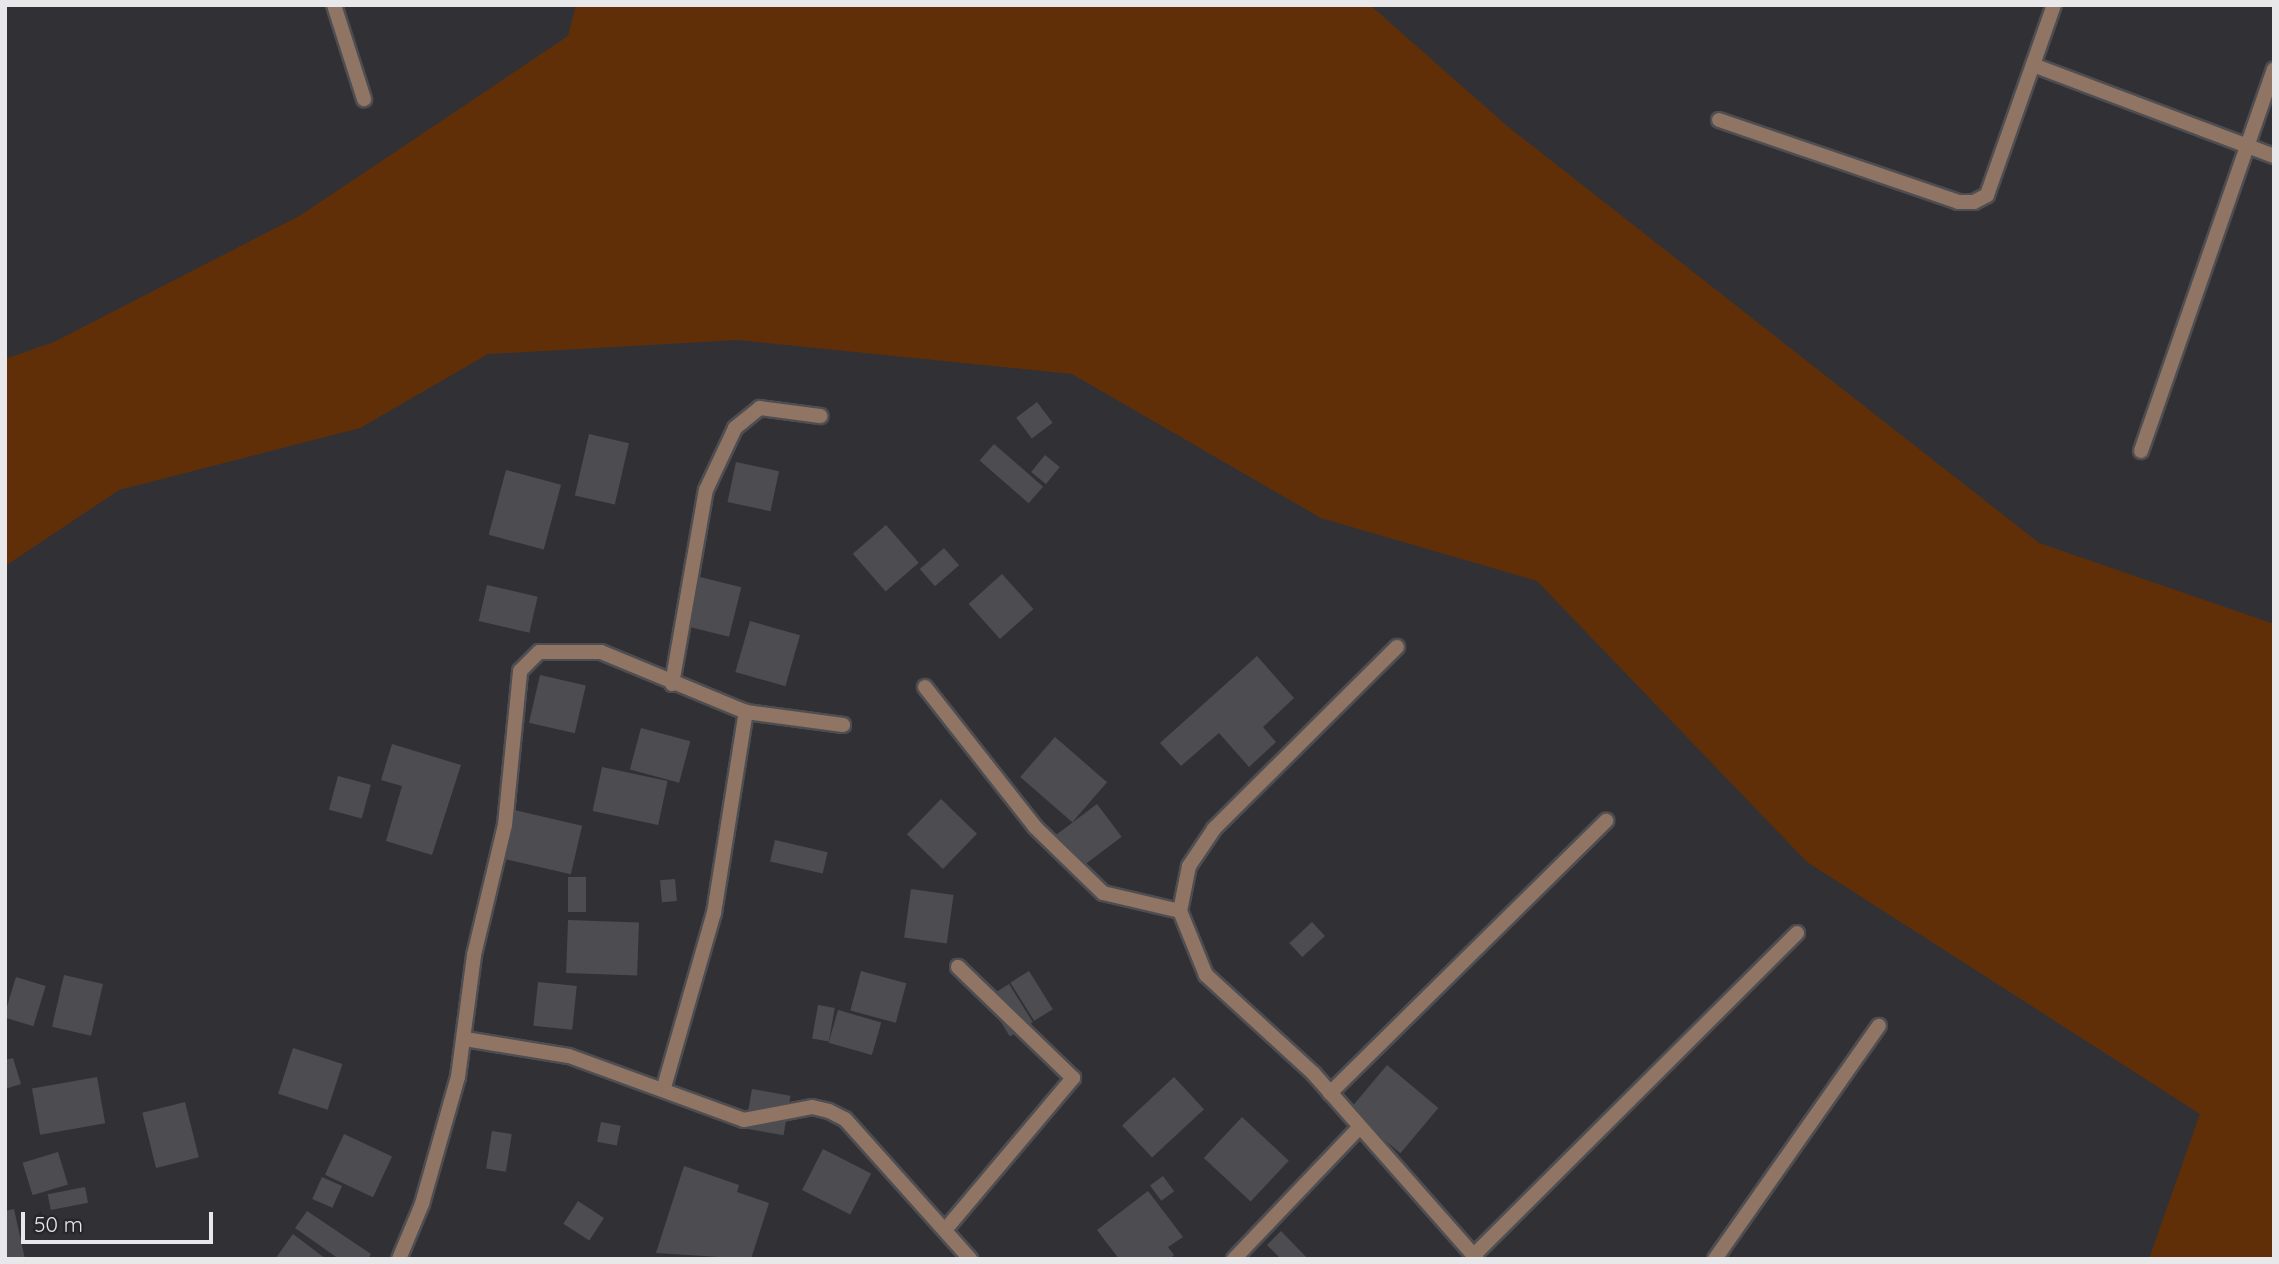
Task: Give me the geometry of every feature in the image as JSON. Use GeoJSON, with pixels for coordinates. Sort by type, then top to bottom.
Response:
{"type":"FeatureCollection","features":[{"type":"Feature","properties":{"kind":"street"},"geometry":{"type":"LineString","coordinates":[[334,5],[364,99]]}},
{"type":"Feature","properties":{"kind":"street"},"geometry":{"type":"LineString","coordinates":[[1719,120],[1974,202],[1987,195],[2054,5]]}},
{"type":"Feature","properties":{"kind":"street"},"geometry":{"type":"LineString","coordinates":[[2033,65],[2274,156]]}},
{"type":"Feature","properties":{"kind":"street"},"geometry":{"type":"LineString","coordinates":[[2141,452],[2274,70]]}},
{"type":"Feature","properties":{"kind":"street"},"geometry":{"type":"LineString","coordinates":[[672,684],[706,490],[734,428],[760,408],[820,416]]}},
{"type":"Feature","properties":{"kind":"street"},"geometry":{"type":"LineString","coordinates":[[1397,647],[1214,829],[1189,866],[1180,911],[1206,975],[1330,1093],[1357,1130],[1476,1257],[1797,933]]}},
{"type":"Feature","properties":{"kind":"street"},"geometry":{"type":"LineString","coordinates":[[399,1259],[422,1204],[465,1039],[474,955],[505,825],[520,671],[539,652],[601,652],[672,684],[746,712],[843,725]]}},
{"type":"Feature","properties":{"kind":"street"},"geometry":{"type":"LineString","coordinates":[[925,687],[1035,827],[1103,893],[1180,911]]}},
{"type":"Feature","properties":{"kind":"street"},"geometry":{"type":"LineString","coordinates":[[664,1087],[714,913],[746,712]]}},
{"type":"Feature","properties":{"kind":"street"},"geometry":{"type":"LineString","coordinates":[[1330,1093],[1606,821]]}},
{"type":"Feature","properties":{"kind":"street"},"geometry":{"type":"LineString","coordinates":[[945,1230],[1073,1078],[958,967]]}},
{"type":"Feature","properties":{"kind":"street"},"geometry":{"type":"LineString","coordinates":[[1715,1259],[1879,1026]]}},
{"type":"Feature","properties":{"kind":"street"},"geometry":{"type":"LineString","coordinates":[[465,1039],[569,1056],[664,1087],[744,1121],[811,1107],[845,1119],[970,1259]]}},
{"type":"Feature","properties":{"kind":"street"},"geometry":{"type":"LineString","coordinates":[[1234,1259],[1357,1130]]}},
{"type":"Feature","properties":{"kind":"shaded area"},"geometry":{"type":"Polygon","coordinates":[[[576,5],[1370,5],[1507,126],[2039,543],[2274,624],[2274,1259],[2149,1259],[2200,1114],[1807,862],[1537,581],[1321,518],[1072,374],[737,340],[488,354],[360,428],[119,490],[5,566],[5,359],[54,342],[301,215],[568,36],[576,5]]]}},
{"type":"Feature","properties":{"kind":"building"},"geometry":{"type":"Polygon","coordinates":[[[1037,402],[1053,423],[1032,438],[1016,418],[1037,402]]]}},
{"type":"Feature","properties":{"kind":"building"},"geometry":{"type":"Polygon","coordinates":[[[589,434],[629,443],[615,505],[575,495],[589,434]]]}},
{"type":"Feature","properties":{"kind":"building"},"geometry":{"type":"Polygon","coordinates":[[[994,444],[1043,487],[1029,503],[980,461],[994,444]]]}},
{"type":"Feature","properties":{"kind":"building"},"geometry":{"type":"Polygon","coordinates":[[[1045,455],[1060,467],[1046,484],[1031,472],[1045,455]]]}},
{"type":"Feature","properties":{"kind":"building"},"geometry":{"type":"Polygon","coordinates":[[[736,462],[779,471],[771,511],[727,502],[736,462]]]}},
{"type":"Feature","properties":{"kind":"building"},"geometry":{"type":"Polygon","coordinates":[[[506,470],[561,485],[544,549],[489,535],[506,470]]]}},
{"type":"Feature","properties":{"kind":"building"},"geometry":{"type":"Polygon","coordinates":[[[886,525],[919,563],[886,592],[853,554],[886,525]]]}},
{"type":"Feature","properties":{"kind":"building"},"geometry":{"type":"Polygon","coordinates":[[[944,548],[959,565],[935,586],[920,569],[944,548]]]}},
{"type":"Feature","properties":{"kind":"building"},"geometry":{"type":"Polygon","coordinates":[[[688,574],[741,587],[729,637],[676,623],[688,574]]]}},
{"type":"Feature","properties":{"kind":"building"},"geometry":{"type":"Polygon","coordinates":[[[1002,574],[1033,609],[1000,639],[969,604],[1002,574]]]}},
{"type":"Feature","properties":{"kind":"building"},"geometry":{"type":"Polygon","coordinates":[[[487,585],[538,597],[529,633],[479,621],[487,585]]]}},
{"type":"Feature","properties":{"kind":"building"},"geometry":{"type":"Polygon","coordinates":[[[750,621],[800,635],[785,686],[735,672],[750,621]]]}},
{"type":"Feature","properties":{"kind":"building"},"geometry":{"type":"Polygon","coordinates":[[[1257,656],[1294,698],[1263,727],[1276,742],[1249,767],[1219,733],[1181,766],[1160,743],[1257,656]]]}},
{"type":"Feature","properties":{"kind":"building"},"geometry":{"type":"Polygon","coordinates":[[[540,675],[586,686],[575,733],[529,723],[540,675]]]}},
{"type":"Feature","properties":{"kind":"building"},"geometry":{"type":"Polygon","coordinates":[[[641,728],[690,741],[679,783],[630,770],[641,728]]]}},
{"type":"Feature","properties":{"kind":"building"},"geometry":{"type":"Polygon","coordinates":[[[1055,737],[1107,782],[1072,822],[1020,777],[1055,737]]]}},
{"type":"Feature","properties":{"kind":"building"},"geometry":{"type":"Polygon","coordinates":[[[392,744],[461,765],[432,855],[386,841],[402,786],[381,780],[392,744]]]}},
{"type":"Feature","properties":{"kind":"building"},"geometry":{"type":"Polygon","coordinates":[[[602,767],[668,781],[658,825],[593,811],[602,767]]]}},
{"type":"Feature","properties":{"kind":"building"},"geometry":{"type":"Polygon","coordinates":[[[338,776],[371,785],[362,819],[329,810],[338,776]]]}},
{"type":"Feature","properties":{"kind":"building"},"geometry":{"type":"Polygon","coordinates":[[[941,799],[977,834],[943,869],[907,834],[941,799]]]}},
{"type":"Feature","properties":{"kind":"building"},"geometry":{"type":"Polygon","coordinates":[[[1097,804],[1122,837],[1075,872],[1051,839],[1097,804]]]}},
{"type":"Feature","properties":{"kind":"building"},"geometry":{"type":"Polygon","coordinates":[[[510,809],[582,826],[571,874],[499,858],[510,809]]]}},
{"type":"Feature","properties":{"kind":"building"},"geometry":{"type":"Polygon","coordinates":[[[775,840],[828,852],[823,874],[770,861],[775,840]]]}},
{"type":"Feature","properties":{"kind":"building"},"geometry":{"type":"Polygon","coordinates":[[[568,877],[586,877],[586,912],[568,912],[568,877]]]}},
{"type":"Feature","properties":{"kind":"building"},"geometry":{"type":"Polygon","coordinates":[[[675,879],[677,901],[662,902],[660,880],[675,879]]]}},
{"type":"Feature","properties":{"kind":"building"},"geometry":{"type":"Polygon","coordinates":[[[911,889],[954,895],[947,944],[904,938],[911,889]]]}},
{"type":"Feature","properties":{"kind":"building"},"geometry":{"type":"Polygon","coordinates":[[[568,920],[639,922],[637,975],[566,973],[568,920]]]}},
{"type":"Feature","properties":{"kind":"building"},"geometry":{"type":"Polygon","coordinates":[[[1312,922],[1325,936],[1302,957],[1289,943],[1312,922]]]}},
{"type":"Feature","properties":{"kind":"building"},"geometry":{"type":"Polygon","coordinates":[[[861,971],[906,983],[896,1023],[850,1011],[861,971]]]}},
{"type":"Feature","properties":{"kind":"building"},"geometry":{"type":"Polygon","coordinates":[[[1029,971],[1053,1009],[1034,1021],[1010,983],[1029,971]]]}},
{"type":"Feature","properties":{"kind":"building"},"geometry":{"type":"Polygon","coordinates":[[[64,975],[103,984],[91,1036],[52,1027],[64,975]]]}},
{"type":"Feature","properties":{"kind":"building"},"geometry":{"type":"Polygon","coordinates":[[[16,977],[46,986],[33,1026],[5,1018],[16,977]]]}},
{"type":"Feature","properties":{"kind":"building"},"geometry":{"type":"Polygon","coordinates":[[[538,982],[577,986],[572,1030],[533,1026],[538,982]]]}},
{"type":"Feature","properties":{"kind":"building"},"geometry":{"type":"Polygon","coordinates":[[[1009,984],[1033,1022],[1010,1036],[986,998],[1009,984]]]}},
{"type":"Feature","properties":{"kind":"building"},"geometry":{"type":"Polygon","coordinates":[[[818,1005],[835,1008],[829,1041],[812,1038],[818,1005]]]}},
{"type":"Feature","properties":{"kind":"building"},"geometry":{"type":"Polygon","coordinates":[[[838,1010],[881,1022],[872,1055],[829,1043],[838,1010]]]}},
{"type":"Feature","properties":{"kind":"building"},"geometry":{"type":"Polygon","coordinates":[[[293,1048],[342,1064],[328,1110],[278,1094],[293,1048]]]}},
{"type":"Feature","properties":{"kind":"building"},"geometry":{"type":"Polygon","coordinates":[[[13,1058],[21,1084],[5,1089],[5,1060],[13,1058]]]}},
{"type":"Feature","properties":{"kind":"building"},"geometry":{"type":"Polygon","coordinates":[[[1387,1065],[1438,1108],[1400,1153],[1349,1110],[1387,1065]]]}},
{"type":"Feature","properties":{"kind":"building"},"geometry":{"type":"Polygon","coordinates":[[[97,1077],[105,1123],[40,1135],[32,1088],[97,1077]]]}},
{"type":"Feature","properties":{"kind":"building"},"geometry":{"type":"Polygon","coordinates":[[[1174,1077],[1204,1109],[1152,1158],[1122,1125],[1174,1077]]]}},
{"type":"Feature","properties":{"kind":"building"},"geometry":{"type":"Polygon","coordinates":[[[752,1089],[790,1096],[783,1135],[745,1128],[752,1089]]]}},
{"type":"Feature","properties":{"kind":"building"},"geometry":{"type":"Polygon","coordinates":[[[185,1102],[199,1157],[156,1168],[142,1113],[185,1102]]]}},
{"type":"Feature","properties":{"kind":"building"},"geometry":{"type":"Polygon","coordinates":[[[1242,1117],[1289,1161],[1251,1202],[1204,1158],[1242,1117]]]}},
{"type":"Feature","properties":{"kind":"building"},"geometry":{"type":"Polygon","coordinates":[[[601,1122],[621,1126],[617,1145],[597,1142],[601,1122]]]}},
{"type":"Feature","properties":{"kind":"building"},"geometry":{"type":"Polygon","coordinates":[[[492,1131],[512,1134],[506,1172],[486,1169],[492,1131]]]}},
{"type":"Feature","properties":{"kind":"building"},"geometry":{"type":"Polygon","coordinates":[[[344,1134],[392,1156],[373,1197],[325,1175],[344,1134]]]}},
{"type":"Feature","properties":{"kind":"building"},"geometry":{"type":"Polygon","coordinates":[[[823,1149],[871,1174],[850,1215],[802,1190],[823,1149]]]}},
{"type":"Feature","properties":{"kind":"building"},"geometry":{"type":"Polygon","coordinates":[[[58,1152],[68,1185],[33,1195],[23,1163],[58,1152]]]}},
{"type":"Feature","properties":{"kind":"building"},"geometry":{"type":"Polygon","coordinates":[[[684,1166],[739,1185],[737,1192],[769,1203],[751,1259],[656,1253],[684,1166]]]}},
{"type":"Feature","properties":{"kind":"building"},"geometry":{"type":"Polygon","coordinates":[[[1163,1176],[1174,1191],[1161,1201],[1150,1185],[1163,1176]]]}},
{"type":"Feature","properties":{"kind":"building"},"geometry":{"type":"Polygon","coordinates":[[[322,1177],[342,1186],[332,1208],[312,1199],[322,1177]]]}},
{"type":"Feature","properties":{"kind":"building"},"geometry":{"type":"Polygon","coordinates":[[[85,1187],[88,1203],[51,1210],[48,1194],[85,1187]]]}},
{"type":"Feature","properties":{"kind":"building"},"geometry":{"type":"Polygon","coordinates":[[[1148,1191],[1183,1237],[1168,1247],[1174,1255],[1170,1259],[1119,1259],[1097,1230],[1148,1191]]]}},
{"type":"Feature","properties":{"kind":"building"},"geometry":{"type":"Polygon","coordinates":[[[578,1201],[604,1218],[589,1241],[563,1224],[578,1201]]]}},
{"type":"Feature","properties":{"kind":"building"},"geometry":{"type":"Polygon","coordinates":[[[14,1209],[25,1259],[5,1259],[5,1211],[14,1209]]]}},
{"type":"Feature","properties":{"kind":"building"},"geometry":{"type":"Polygon","coordinates":[[[307,1211],[371,1254],[368,1259],[339,1259],[295,1228],[307,1211]]]}},
{"type":"Feature","properties":{"kind":"building"},"geometry":{"type":"Polygon","coordinates":[[[1281,1231],[1308,1259],[1281,1259],[1267,1245],[1281,1231]]]}},
{"type":"Feature","properties":{"kind":"building"},"geometry":{"type":"Polygon","coordinates":[[[293,1234],[326,1259],[275,1259],[293,1234]]]}}]}
